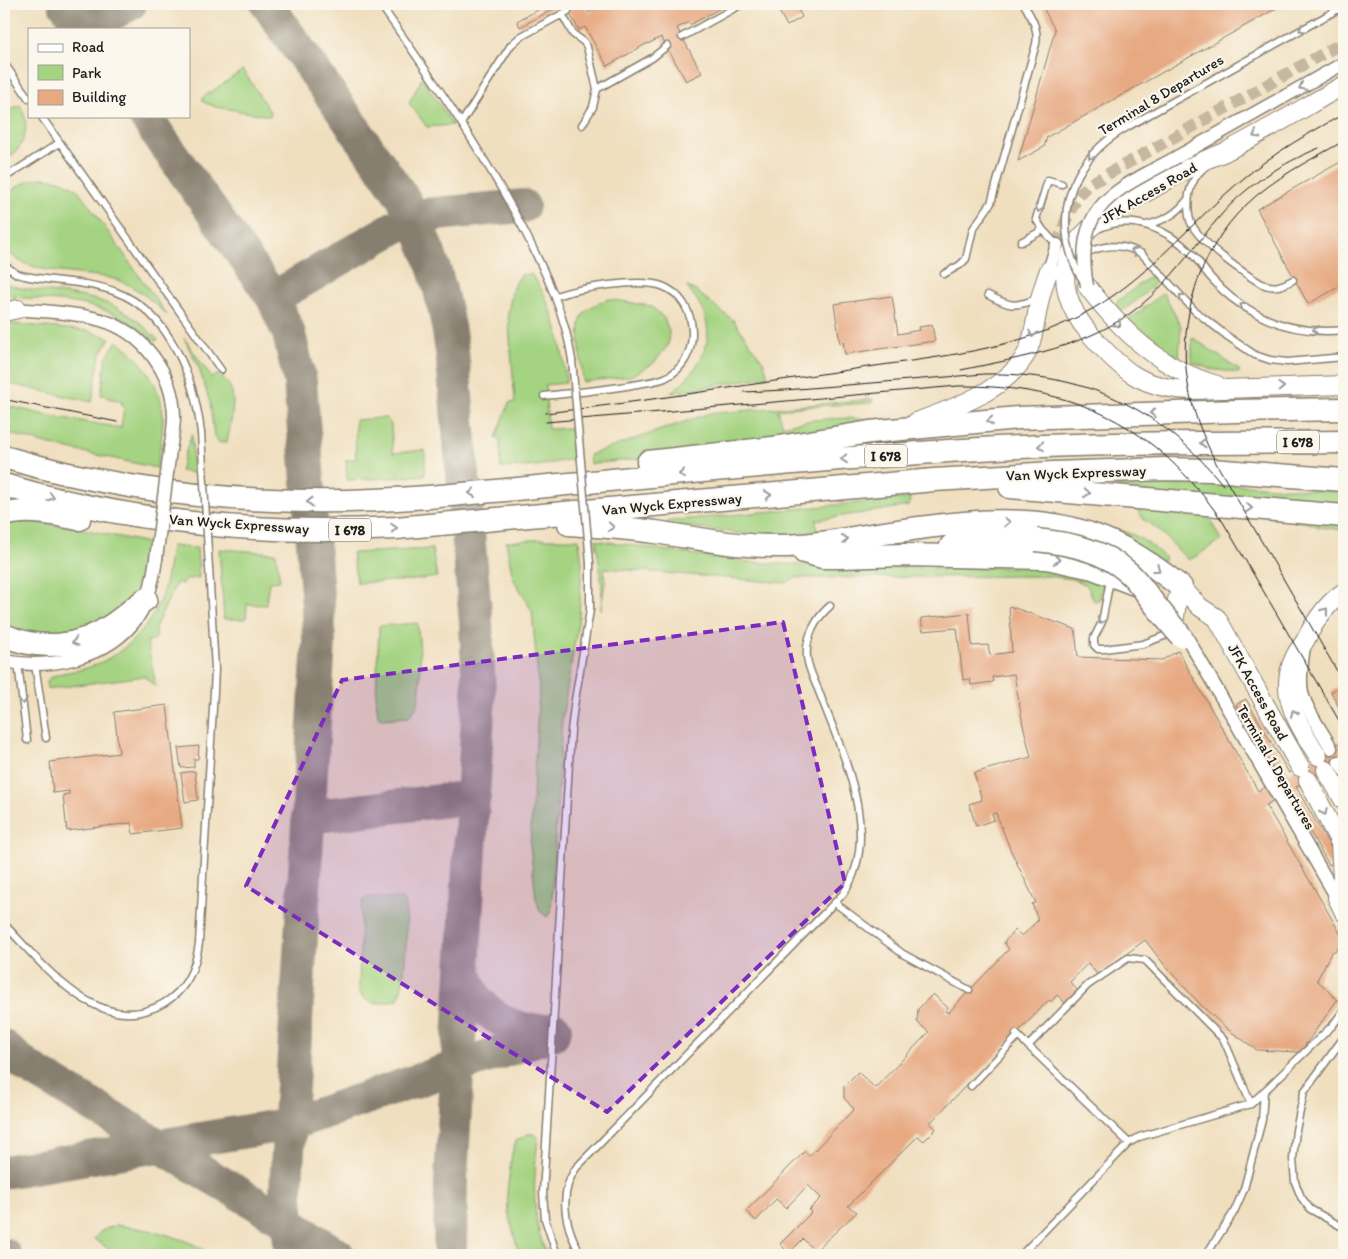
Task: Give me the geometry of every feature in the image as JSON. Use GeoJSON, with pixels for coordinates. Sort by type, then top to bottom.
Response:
{"type":"FeatureCollection","features":[{"type":"Feature","properties":{"kind":"highway"},"geometry":{"type":"LineString","coordinates":[[520,489],[542,474],[773,448],[854,434],[897,429],[1026,418],[1344,409]]}},
{"type":"Feature","properties":{"kind":"highway","name":"Van Wyck Expressway"},"geometry":{"type":"LineString","coordinates":[[4,457],[62,473],[125,485],[244,500],[312,502],[398,500],[830,460],[977,450],[1106,444],[1344,442]]}},
{"type":"Feature","properties":{"kind":"highway"},"geometry":{"type":"LineString","coordinates":[[4,443],[96,467],[125,485]]}},
{"type":"Feature","properties":{"kind":"highway"},"geometry":{"type":"LineString","coordinates":[[1166,469],[1344,466]]}},
{"type":"Feature","properties":{"kind":"highway","name":"Van Wyck Expressway"},"geometry":{"type":"LineString","coordinates":[[4,485],[97,508],[188,522],[258,528],[325,530],[396,528],[934,480],[1053,473],[1166,469],[1234,471],[1344,480]]}},
{"type":"Feature","properties":{"kind":"highway"},"geometry":{"type":"LineString","coordinates":[[934,480],[1344,516]]}},
{"type":"Feature","properties":{"kind":"highway"},"geometry":{"type":"LineString","coordinates":[[4,515],[29,511],[100,522],[188,522]]}},
{"type":"Feature","properties":{"kind":"highway"},"geometry":{"type":"LineString","coordinates":[[511,518],[657,532],[724,544],[779,546],[820,543],[956,523],[1033,523],[1068,528],[1103,538],[1145,560],[1181,587]]}},
{"type":"Feature","properties":{"kind":"highway"},"geometry":{"type":"LineString","coordinates":[[904,555],[986,541],[1013,539],[1036,540],[1090,550],[1122,566],[1181,630]]}},
{"type":"Feature","properties":{"kind":"highway"},"geometry":{"type":"LineString","coordinates":[[779,546],[822,556],[1033,557],[1078,564],[1139,585],[1157,596],[1168,606],[1181,630]]}},
{"type":"Feature","properties":{"kind":"highway"},"geometry":{"type":"LineString","coordinates":[[4,635],[32,644],[53,646],[71,644],[91,637],[112,625],[146,599]]}},
{"type":"Feature","properties":{"kind":"street"},"geometry":{"type":"LineString","coordinates":[[1232,389],[1192,376],[1156,358],[1124,330],[1087,286],[1083,259],[1086,236],[1096,214],[1112,194],[1344,63]]}},
{"type":"Feature","properties":{"kind":"street","name":"JFK Access Road"},"geometry":{"type":"LineString","coordinates":[[1344,85],[1225,152],[1197,164],[1100,220],[1083,235],[1069,257],[1065,280],[1067,296],[1073,313],[1084,328],[1111,358],[1135,376],[1160,387],[1192,390],[1344,385]]}},
{"type":"Feature","properties":{"kind":"street"},"geometry":{"type":"LineString","coordinates":[[897,429],[952,410],[972,400],[1014,370],[1025,356],[1029,347],[1040,298],[1057,245]]}},
{"type":"Feature","properties":{"kind":"street"},"geometry":{"type":"LineString","coordinates":[[1049,270],[1054,297],[1064,318],[1075,331],[1111,358]]}},
{"type":"Feature","properties":{"kind":"street"},"geometry":{"type":"LineString","coordinates":[[4,661],[35,664],[67,660],[92,653],[121,635],[138,618],[152,582],[156,560],[174,416],[170,391],[157,362],[138,339],[122,328],[102,320],[80,316],[8,310]]}},
{"type":"Feature","properties":{"kind":"street"},"geometry":{"type":"LineString","coordinates":[[1181,587],[1177,600],[1181,630],[1342,908]]}},
{"type":"Feature","properties":{"kind":"street","name":"JFK Access Road"},"geometry":{"type":"LineString","coordinates":[[1181,587],[1200,607],[1217,618],[1304,773],[1340,843],[1342,908]]}},
{"type":"Feature","properties":{"kind":"street","name":"JFK Access Road"},"geometry":{"type":"LineString","coordinates":[[1344,592],[1335,598],[1295,656],[1290,671],[1288,687],[1290,704],[1298,722],[1332,761],[1344,801]]}},
{"type":"Feature","properties":{"kind":"street","name":"Terminal 1 Departures"},"geometry":{"type":"LineString","coordinates":[[1181,630],[1342,908]]}},
{"type":"Feature","properties":{"kind":"street"},"geometry":{"type":"LineString","coordinates":[[1307,637],[1302,667],[1302,692],[1332,761]]}},
{"type":"Feature","properties":{"kind":"lane"},"geometry":{"type":"LineString","coordinates":[[380,4],[462,122],[512,207],[556,296],[566,326],[572,360],[590,563],[590,610],[574,706],[571,740],[543,1193],[545,1219],[557,1255]]}},
{"type":"Feature","properties":{"kind":"lane"},"geometry":{"type":"LineString","coordinates":[[682,37],[742,4]]}},
{"type":"Feature","properties":{"kind":"lane"},"geometry":{"type":"LineString","coordinates":[[944,274],[963,263],[966,259],[973,229],[991,203],[1037,38],[1035,26],[1024,4]]}},
{"type":"Feature","properties":{"kind":"lane","name":"Terminal 8 Departures"},"geometry":{"type":"LineString","coordinates":[[1087,286],[1080,276],[1070,253],[1066,229],[1067,210],[1074,183],[1084,164],[1098,148],[1121,130],[1344,6]]}},
{"type":"Feature","properties":{"kind":"lane"},"geometry":{"type":"LineString","coordinates":[[462,122],[511,45],[520,37],[565,13],[573,34],[584,42],[587,47],[598,89],[593,107],[582,125]]}},
{"type":"Feature","properties":{"kind":"lane"},"geometry":{"type":"LineString","coordinates":[[598,89],[652,58],[666,46]]}},
{"type":"Feature","properties":{"kind":"lane"},"geometry":{"type":"LineString","coordinates":[[4,63],[28,98]]}},
{"type":"Feature","properties":{"kind":"lane"},"geometry":{"type":"LineString","coordinates":[[42,118],[221,370]]}},
{"type":"Feature","properties":{"kind":"lane"},"geometry":{"type":"LineString","coordinates":[[4,178],[60,143]]}},
{"type":"Feature","properties":{"kind":"lane"},"geometry":{"type":"LineString","coordinates":[[1225,152],[1197,174],[1189,198],[1189,213],[1192,225],[1218,252],[1256,280],[1269,287],[1277,287],[1293,280]]}},
{"type":"Feature","properties":{"kind":"lane"},"geometry":{"type":"LineString","coordinates":[[1057,245],[1036,219],[1048,180],[1062,184]]}},
{"type":"Feature","properties":{"kind":"lane"},"geometry":{"type":"LineString","coordinates":[[1147,225],[1174,214],[1189,198]]}},
{"type":"Feature","properties":{"kind":"lane"},"geometry":{"type":"LineString","coordinates":[[1083,235],[1112,224],[1130,223],[1147,225],[1182,245],[1192,254],[1219,287],[1254,313],[1275,322],[1299,328],[1326,331],[1344,330]]}},
{"type":"Feature","properties":{"kind":"lane"},"geometry":{"type":"LineString","coordinates":[[1021,242],[1043,230]]}},
{"type":"Feature","properties":{"kind":"lane"},"geometry":{"type":"LineString","coordinates":[[1065,280],[1072,266],[1081,256],[1107,246],[1133,249],[1148,259],[1195,311],[1255,355],[1270,360],[1287,362],[1344,357]]}},
{"type":"Feature","properties":{"kind":"lane"},"geometry":{"type":"LineString","coordinates":[[4,265],[17,274],[93,286],[116,292],[136,303],[145,310],[169,338],[186,370],[196,400],[201,433],[215,669],[199,943],[190,976],[175,995],[144,1012],[127,1014],[103,1010],[68,989],[4,924]]}},
{"type":"Feature","properties":{"kind":"lane"},"geometry":{"type":"LineString","coordinates":[[544,396],[615,388],[665,378],[673,373],[685,360],[692,336],[687,310],[677,296],[662,286],[631,284],[578,290],[556,296]]}},
{"type":"Feature","properties":{"kind":"lane"},"geometry":{"type":"LineString","coordinates":[[988,295],[1005,304],[1015,306],[1040,298]]}},
{"type":"Feature","properties":{"kind":"lane"},"geometry":{"type":"LineString","coordinates":[[1111,574],[1102,622],[1094,638],[1094,645],[1098,649],[1104,650],[1143,644],[1181,630]]}},
{"type":"Feature","properties":{"kind":"lane"},"geometry":{"type":"LineString","coordinates":[[581,1255],[570,1231],[564,1202],[568,1182],[576,1168],[835,903],[847,889],[857,866],[860,836],[853,787],[807,657],[810,638],[815,624],[830,606]]}},
{"type":"Feature","properties":{"kind":"lane"},"geometry":{"type":"LineString","coordinates":[[18,663],[27,740]]}},
{"type":"Feature","properties":{"kind":"lane"},"geometry":{"type":"LineString","coordinates":[[35,664],[46,738]]}},
{"type":"Feature","properties":{"kind":"lane"},"geometry":{"type":"LineString","coordinates":[[835,903],[910,958],[970,990]]}},
{"type":"Feature","properties":{"kind":"lane"},"geometry":{"type":"LineString","coordinates":[[1028,1046],[1088,985],[1128,958],[1146,960],[1224,1040],[1251,1104]]}},
{"type":"Feature","properties":{"kind":"lane"},"geometry":{"type":"LineString","coordinates":[[1021,1255],[1129,1143],[1139,1137],[1251,1104],[1333,1025],[1344,1010]]}},
{"type":"Feature","properties":{"kind":"lane"},"geometry":{"type":"LineString","coordinates":[[971,1086],[1017,1035],[1129,1143]]}},
{"type":"Feature","properties":{"kind":"lane"},"geometry":{"type":"LineString","coordinates":[[1344,1037],[1304,1092],[1296,1130],[1293,1159],[1295,1182],[1301,1197],[1310,1208],[1344,1226]]}},
{"type":"Feature","properties":{"kind":"lane"},"geometry":{"type":"LineString","coordinates":[[1206,1255],[1228,1223],[1240,1201],[1262,1120],[1264,1091]]}},
{"type":"Feature","properties":{"kind":"highlighted area"},"geometry":{"type":"Polygon","coordinates":[[[783,622],[845,883],[607,1112],[246,886],[342,680],[783,622]]]}},
{"type":"Feature","properties":{"kind":"green space"},"geometry":{"type":"Polygon","coordinates":[[[243,70],[271,115],[216,107],[203,102],[202,98],[243,70]]]}},
{"type":"Feature","properties":{"kind":"green space"},"geometry":{"type":"Polygon","coordinates":[[[422,78],[453,125],[427,127],[409,103],[422,78]]]}},
{"type":"Feature","properties":{"kind":"green space"},"geometry":{"type":"Polygon","coordinates":[[[20,105],[26,121],[24,136],[17,150],[4,161],[4,116],[9,110],[20,105]]]}},
{"type":"Feature","properties":{"kind":"green space"},"geometry":{"type":"Polygon","coordinates":[[[40,178],[61,181],[79,191],[167,315],[142,294],[122,282],[114,279],[37,268],[23,263],[12,255],[3,242],[7,197],[15,188],[40,178]]]}},
{"type":"Feature","properties":{"kind":"green space"},"geometry":{"type":"Polygon","coordinates":[[[531,274],[539,285],[551,311],[560,340],[565,369],[566,383],[545,385],[548,429],[570,428],[573,459],[537,466],[501,468],[500,439],[496,438],[509,403],[515,402],[508,313],[513,287],[521,275],[531,274]]]}},
{"type":"Feature","properties":{"kind":"green space"},"geometry":{"type":"Polygon","coordinates":[[[1150,276],[1155,284],[1121,312],[1114,304],[1150,276]]]}},
{"type":"Feature","properties":{"kind":"green space"},"geometry":{"type":"Polygon","coordinates":[[[4,282],[20,288],[82,297],[109,304],[133,317],[158,340],[154,341],[119,316],[101,309],[65,302],[4,296],[4,282]]]}},
{"type":"Feature","properties":{"kind":"green space"},"geometry":{"type":"Polygon","coordinates":[[[686,286],[696,291],[734,321],[764,363],[768,376],[671,393],[695,369],[707,343],[708,329],[705,316],[698,301],[686,286]]]}},
{"type":"Feature","properties":{"kind":"green space"},"geometry":{"type":"Polygon","coordinates":[[[1163,293],[1181,326],[1179,359],[1153,342],[1129,320],[1163,293]]]}},
{"type":"Feature","properties":{"kind":"green space"},"geometry":{"type":"Polygon","coordinates":[[[608,299],[651,306],[664,318],[669,331],[668,345],[654,363],[631,376],[583,382],[579,339],[580,323],[587,311],[608,299]]]}},
{"type":"Feature","properties":{"kind":"green space"},"geometry":{"type":"Polygon","coordinates":[[[4,323],[88,331],[110,338],[100,355],[92,402],[10,384],[4,405],[4,323]]]}},
{"type":"Feature","properties":{"kind":"green space"},"geometry":{"type":"Polygon","coordinates":[[[1192,337],[1239,370],[1239,373],[1210,369],[1192,362],[1192,337]]]}},
{"type":"Feature","properties":{"kind":"green space"},"geometry":{"type":"Polygon","coordinates":[[[184,338],[212,378],[218,374],[231,389],[233,408],[227,442],[220,443],[214,437],[210,403],[199,368],[184,338]]]}},
{"type":"Feature","properties":{"kind":"green space"},"geometry":{"type":"Polygon","coordinates":[[[117,341],[142,364],[155,384],[159,395],[163,424],[157,468],[46,444],[4,432],[4,405],[41,414],[121,428],[124,407],[122,406],[122,401],[101,395],[106,358],[117,341]]]}},
{"type":"Feature","properties":{"kind":"green space"},"geometry":{"type":"Polygon","coordinates":[[[873,399],[872,403],[778,410],[783,426],[823,419],[890,420],[764,446],[590,464],[589,455],[707,414],[873,399]]]}},
{"type":"Feature","properties":{"kind":"green space"},"geometry":{"type":"Polygon","coordinates":[[[387,418],[391,425],[393,453],[425,450],[425,475],[347,480],[346,460],[356,459],[355,420],[387,418]]]}},
{"type":"Feature","properties":{"kind":"green space"},"geometry":{"type":"Polygon","coordinates":[[[192,433],[193,473],[180,471],[192,433]]]}},
{"type":"Feature","properties":{"kind":"green space"},"geometry":{"type":"Polygon","coordinates":[[[1112,483],[1246,485],[1344,492],[1344,530],[1319,527],[1312,524],[1113,486],[1112,483]]]}},
{"type":"Feature","properties":{"kind":"green space"},"geometry":{"type":"Polygon","coordinates":[[[910,498],[909,506],[816,520],[817,532],[790,534],[772,532],[777,538],[666,524],[668,521],[910,498]]]}},
{"type":"Feature","properties":{"kind":"green space"},"geometry":{"type":"Polygon","coordinates":[[[1136,508],[1206,512],[1221,540],[1195,557],[1187,559],[1159,530],[1144,520],[1136,508]]]}},
{"type":"Feature","properties":{"kind":"green space"},"geometry":{"type":"Polygon","coordinates":[[[14,520],[73,527],[148,543],[140,588],[128,611],[30,653],[12,652],[4,649],[4,524],[14,520]]]}},
{"type":"Feature","properties":{"kind":"green space"},"geometry":{"type":"Polygon","coordinates":[[[1103,529],[1129,533],[1145,541],[1165,558],[1163,562],[1103,529]]]}},
{"type":"Feature","properties":{"kind":"green space"},"geometry":{"type":"Polygon","coordinates":[[[542,539],[579,539],[582,564],[579,617],[562,719],[551,913],[547,917],[540,911],[536,898],[530,845],[539,691],[532,611],[513,578],[506,542],[542,539]]]}},
{"type":"Feature","properties":{"kind":"green space"},"geometry":{"type":"Polygon","coordinates":[[[596,540],[723,559],[725,556],[744,562],[860,568],[1026,567],[1072,572],[1108,583],[1101,592],[1099,600],[1094,601],[1087,585],[1072,579],[1047,576],[795,578],[786,583],[604,568],[605,582],[601,610],[602,585],[596,540]]]}},
{"type":"Feature","properties":{"kind":"green space"},"geometry":{"type":"Polygon","coordinates":[[[171,546],[197,548],[199,578],[187,579],[182,584],[177,582],[155,628],[156,638],[147,641],[156,686],[145,676],[47,689],[47,681],[50,678],[98,664],[124,648],[135,638],[154,613],[160,599],[166,579],[171,546]]]}},
{"type":"Feature","properties":{"kind":"green space"},"geometry":{"type":"Polygon","coordinates":[[[219,549],[276,553],[280,581],[269,582],[266,605],[247,604],[246,619],[224,619],[219,549]]]}},
{"type":"Feature","properties":{"kind":"green space"},"geometry":{"type":"Polygon","coordinates":[[[432,549],[437,577],[357,583],[352,553],[432,549]]]}},
{"type":"Feature","properties":{"kind":"green space"},"geometry":{"type":"Polygon","coordinates":[[[417,623],[420,663],[418,703],[409,717],[381,719],[378,715],[376,699],[379,626],[417,623]]]}},
{"type":"Feature","properties":{"kind":"green space"},"geometry":{"type":"Polygon","coordinates":[[[367,897],[402,899],[405,902],[406,936],[403,980],[398,999],[387,1002],[371,1002],[366,1000],[359,991],[361,911],[363,901],[367,897]]]}},
{"type":"Feature","properties":{"kind":"green space"},"geometry":{"type":"Polygon","coordinates":[[[528,1134],[534,1134],[538,1137],[535,1167],[536,1212],[538,1226],[547,1255],[519,1255],[508,1211],[507,1192],[512,1153],[516,1141],[528,1134]]]}},
{"type":"Feature","properties":{"kind":"green space"},"geometry":{"type":"Polygon","coordinates":[[[116,1225],[166,1234],[202,1248],[213,1255],[118,1255],[94,1239],[101,1231],[116,1225]]]}},
{"type":"Feature","properties":{"kind":"building"},"geometry":{"type":"Polygon","coordinates":[[[537,4],[563,4],[520,27],[517,21],[540,9],[537,4]]]}},
{"type":"Feature","properties":{"kind":"building"},"geometry":{"type":"Polygon","coordinates":[[[564,4],[584,4],[589,13],[604,4],[728,4],[690,25],[689,22],[677,28],[702,73],[686,81],[661,37],[607,66],[585,27],[579,30],[564,4]]]}},
{"type":"Feature","properties":{"kind":"building"},"geometry":{"type":"Polygon","coordinates":[[[775,4],[795,4],[802,17],[787,26],[775,4]]]}},
{"type":"Feature","properties":{"kind":"building"},"geometry":{"type":"Polygon","coordinates":[[[1041,4],[1284,4],[1047,137],[1044,147],[1018,161],[1055,30],[1041,4]]]}},
{"type":"Feature","properties":{"kind":"building"},"geometry":{"type":"Polygon","coordinates":[[[1344,160],[1344,284],[1308,304],[1257,209],[1344,160]]]}},
{"type":"Feature","properties":{"kind":"building"},"geometry":{"type":"Polygon","coordinates":[[[892,296],[898,334],[920,330],[919,327],[932,325],[935,341],[845,354],[843,342],[840,343],[834,304],[892,296]]]}},
{"type":"Feature","properties":{"kind":"building"},"geometry":{"type":"Polygon","coordinates":[[[1009,606],[1075,629],[1078,657],[1162,660],[1178,651],[1258,791],[1279,779],[1236,705],[1239,703],[1246,699],[1289,773],[1344,740],[1344,759],[1296,787],[1338,860],[1329,865],[1287,792],[1266,805],[1344,940],[1344,945],[1331,953],[1317,980],[1337,1000],[1301,1051],[1257,1050],[1226,1028],[1201,1005],[1166,967],[1145,940],[1098,975],[1088,963],[1070,982],[1078,991],[1066,1004],[1057,995],[1051,1002],[1049,1000],[930,1123],[936,1129],[924,1141],[918,1136],[848,1206],[857,1212],[815,1251],[803,1239],[789,1253],[780,1244],[811,1213],[809,1210],[821,1198],[808,1185],[786,1208],[776,1199],[756,1221],[746,1211],[805,1151],[809,1156],[854,1109],[844,1098],[844,1086],[858,1072],[875,1088],[929,1032],[917,1022],[918,1009],[933,994],[948,1008],[945,1011],[948,1013],[1009,949],[1004,942],[1015,930],[1022,936],[1038,920],[1032,904],[1036,903],[1011,851],[996,813],[992,814],[994,820],[976,826],[969,804],[982,800],[974,773],[1031,757],[1014,674],[992,677],[993,682],[971,685],[970,679],[963,680],[957,628],[923,631],[921,618],[969,613],[972,646],[988,645],[990,655],[1012,652],[1009,606]]]}},
{"type":"Feature","properties":{"kind":"building"},"geometry":{"type":"Polygon","coordinates":[[[1338,687],[1344,697],[1344,717],[1331,692],[1338,687]]]}},
{"type":"Feature","properties":{"kind":"building"},"geometry":{"type":"Polygon","coordinates":[[[167,705],[182,828],[133,834],[131,823],[67,831],[63,795],[69,794],[69,791],[53,793],[50,762],[119,753],[114,712],[167,705]]]}},
{"type":"Feature","properties":{"kind":"building"},"geometry":{"type":"Polygon","coordinates":[[[199,746],[198,759],[194,759],[194,767],[181,768],[178,748],[199,746]]]}},
{"type":"Feature","properties":{"kind":"building"},"geometry":{"type":"Polygon","coordinates":[[[195,771],[198,800],[185,802],[181,773],[195,771]]]}},
{"type":"Feature","properties":{"kind":"taxiway"},"geometry":{"type":"LineString","coordinates":[[65,4],[82,28]]}},
{"type":"Feature","properties":{"kind":"taxiway"},"geometry":{"type":"LineString","coordinates":[[87,28],[130,4]]}},
{"type":"Feature","properties":{"kind":"taxiway"},"geometry":{"type":"LineString","coordinates":[[267,4],[403,198],[413,216],[435,272],[445,310],[452,351],[476,623],[479,695],[451,1179],[450,1255]]}},
{"type":"Feature","properties":{"kind":"taxiway"},"geometry":{"type":"LineString","coordinates":[[146,118],[273,298],[289,334],[300,381],[318,606],[319,641],[287,1168],[286,1197],[291,1255]]}},
{"type":"Feature","properties":{"kind":"taxiway"},"geometry":{"type":"LineString","coordinates":[[273,298],[414,216],[523,206]]}},
{"type":"Feature","properties":{"kind":"taxiway"},"geometry":{"type":"LineString","coordinates":[[308,817],[474,797]]}},
{"type":"Feature","properties":{"kind":"taxiway"},"geometry":{"type":"LineString","coordinates":[[464,966],[468,982],[475,996],[496,1017],[524,1029],[555,1029]]}},
{"type":"Feature","properties":{"kind":"taxiway"},"geometry":{"type":"LineString","coordinates":[[4,1172],[290,1124],[553,1034]]}},
{"type":"Feature","properties":{"kind":"taxiway"},"geometry":{"type":"LineString","coordinates":[[4,1047],[28,1067],[287,1222],[338,1255]]}},
{"type":"Feature","properties":{"kind":"tunnel"},"geometry":{"type":"LineString","coordinates":[[1057,245],[1073,205],[1090,184],[1344,42]]}},
{"type":"Feature","properties":{"kind":"tram line"},"geometry":{"type":"LineString","coordinates":[[546,413],[974,351],[1006,344],[1066,323],[1094,308],[1135,279],[1225,194],[1256,169],[1292,143],[1344,114]]}},
{"type":"Feature","properties":{"kind":"tram line"},"geometry":{"type":"LineString","coordinates":[[1344,141],[1268,186],[1246,205],[1230,223],[1204,265],[1195,288],[1189,312],[1185,360],[1195,415],[1216,463],[1344,683]]}},
{"type":"Feature","properties":{"kind":"tram line"},"geometry":{"type":"LineString","coordinates":[[961,370],[1055,349],[1077,341],[1120,320],[1152,296],[1221,215],[1242,194],[1278,168],[1319,148]]}},
{"type":"Feature","properties":{"kind":"tram line"},"geometry":{"type":"LineString","coordinates":[[744,392],[984,374],[1020,375],[1055,380],[1087,388],[1117,400],[1146,415],[1173,434],[1199,458],[1223,485]]}},
{"type":"Feature","properties":{"kind":"tram line"},"geometry":{"type":"LineString","coordinates":[[546,422],[958,386],[1000,388],[1040,393],[1076,403],[1109,417],[1140,436],[1170,460],[1197,488],[1223,522],[1344,729]]}},
{"type":"Feature","properties":{"kind":"tram line"},"geometry":{"type":"LineString","coordinates":[[7,400],[117,422]]}}]}
